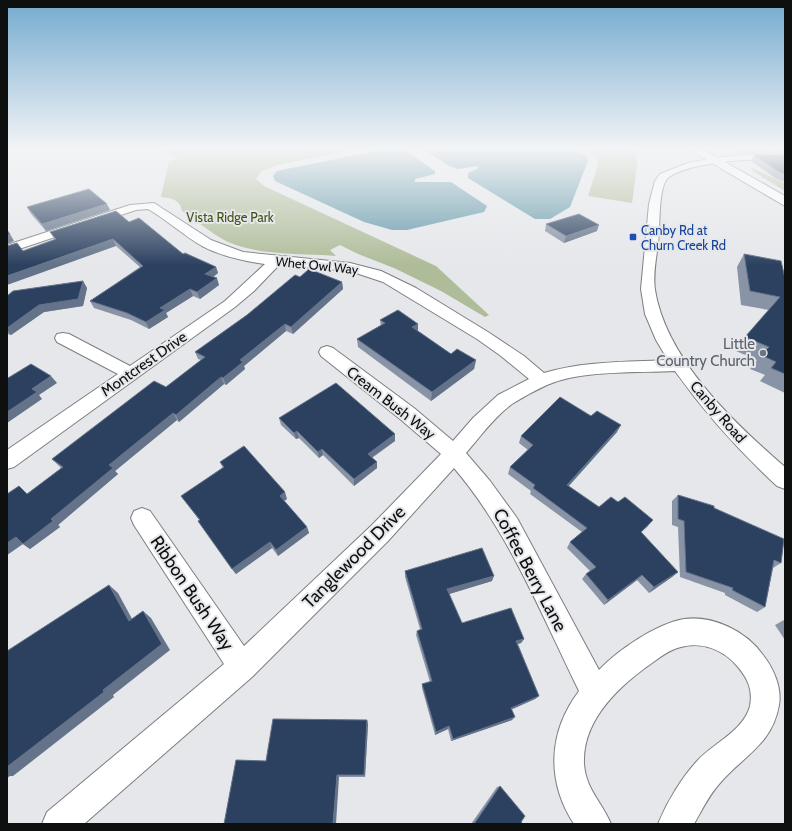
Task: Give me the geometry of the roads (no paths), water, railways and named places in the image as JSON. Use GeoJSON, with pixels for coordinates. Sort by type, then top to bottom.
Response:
{"type":"FeatureCollection","features":[{"type":"Feature","properties":{"kind":"main road"},"geometry":{"type":"LineString","coordinates":[[760,188],[785,202]]}},
{"type":"Feature","properties":{"kind":"street","name":"Canby Road"},"geometry":{"type":"LineString","coordinates":[[658,188],[654,209],[648,278],[650,299],[659,325],[680,365],[710,405],[732,430],[785,480]]}},
{"type":"Feature","properties":{"kind":"street","name":"Whet Owl Way"},"geometry":{"type":"LineString","coordinates":[[7,249],[134,207],[146,205],[152,206],[217,248],[243,257],[349,267],[384,277],[495,343],[525,365],[541,380]]}},
{"type":"Feature","properties":{"kind":"street","name":"Montcrest Drive"},"geometry":{"type":"LineString","coordinates":[[7,461],[230,304],[249,288],[275,261]]}},
{"type":"Feature","properties":{"kind":"street"},"geometry":{"type":"LineString","coordinates":[[63,338],[130,373]]}},
{"type":"Feature","properties":{"kind":"street","name":"Cream Bush Way"},"geometry":{"type":"LineString","coordinates":[[327,352],[429,432],[454,454]]}},
{"type":"Feature","properties":{"kind":"street","name":"Tanglewood Drive"},"geometry":{"type":"LineString","coordinates":[[70,820],[242,668],[380,533],[454,454],[480,423],[504,400],[541,380],[564,373],[596,369],[680,365]]}},
{"type":"Feature","properties":{"kind":"street","name":"Coffee Berry Lane"},"geometry":{"type":"LineString","coordinates":[[454,454],[494,502],[509,525],[595,692]]}},
{"type":"Feature","properties":{"kind":"street","name":"Ribbon Bush Way"},"geometry":{"type":"LineString","coordinates":[[142,518],[242,668]]}},
{"type":"Feature","properties":{"kind":"street"},"geometry":{"type":"LineString","coordinates":[[594,824],[579,803],[572,784],[570,761],[571,739],[578,721],[595,692],[629,662],[661,642],[682,633],[704,633],[722,637],[733,643],[746,654],[764,681],[766,697],[763,712],[757,725],[744,741],[709,772],[675,824]]}},
{"type":"Feature","properties":{"kind":"water"},"geometry":{"type":"Polygon","coordinates":[[[290,188],[460,188],[487,206],[484,212],[407,230],[392,230],[364,222],[290,188]]]}},
{"type":"Feature","properties":{"kind":"water"},"geometry":{"type":"Polygon","coordinates":[[[484,188],[578,188],[570,207],[550,219],[535,219],[484,188]]]}},
{"type":"Feature","properties":{"kind":"place","name":"Canby Rd at Churn Creek Rd"},"geometry":{"type":"Point","coordinates":[633,237]}},
{"type":"Feature","properties":{"kind":"place","name":"Little Country Church"},"geometry":{"type":"Point","coordinates":[763,353]}},
{"type":"Feature","properties":{"kind":"park label","name":"Vista Ridge Park"},"geometry":{"type":"Point","coordinates":[230,217]}}]}
